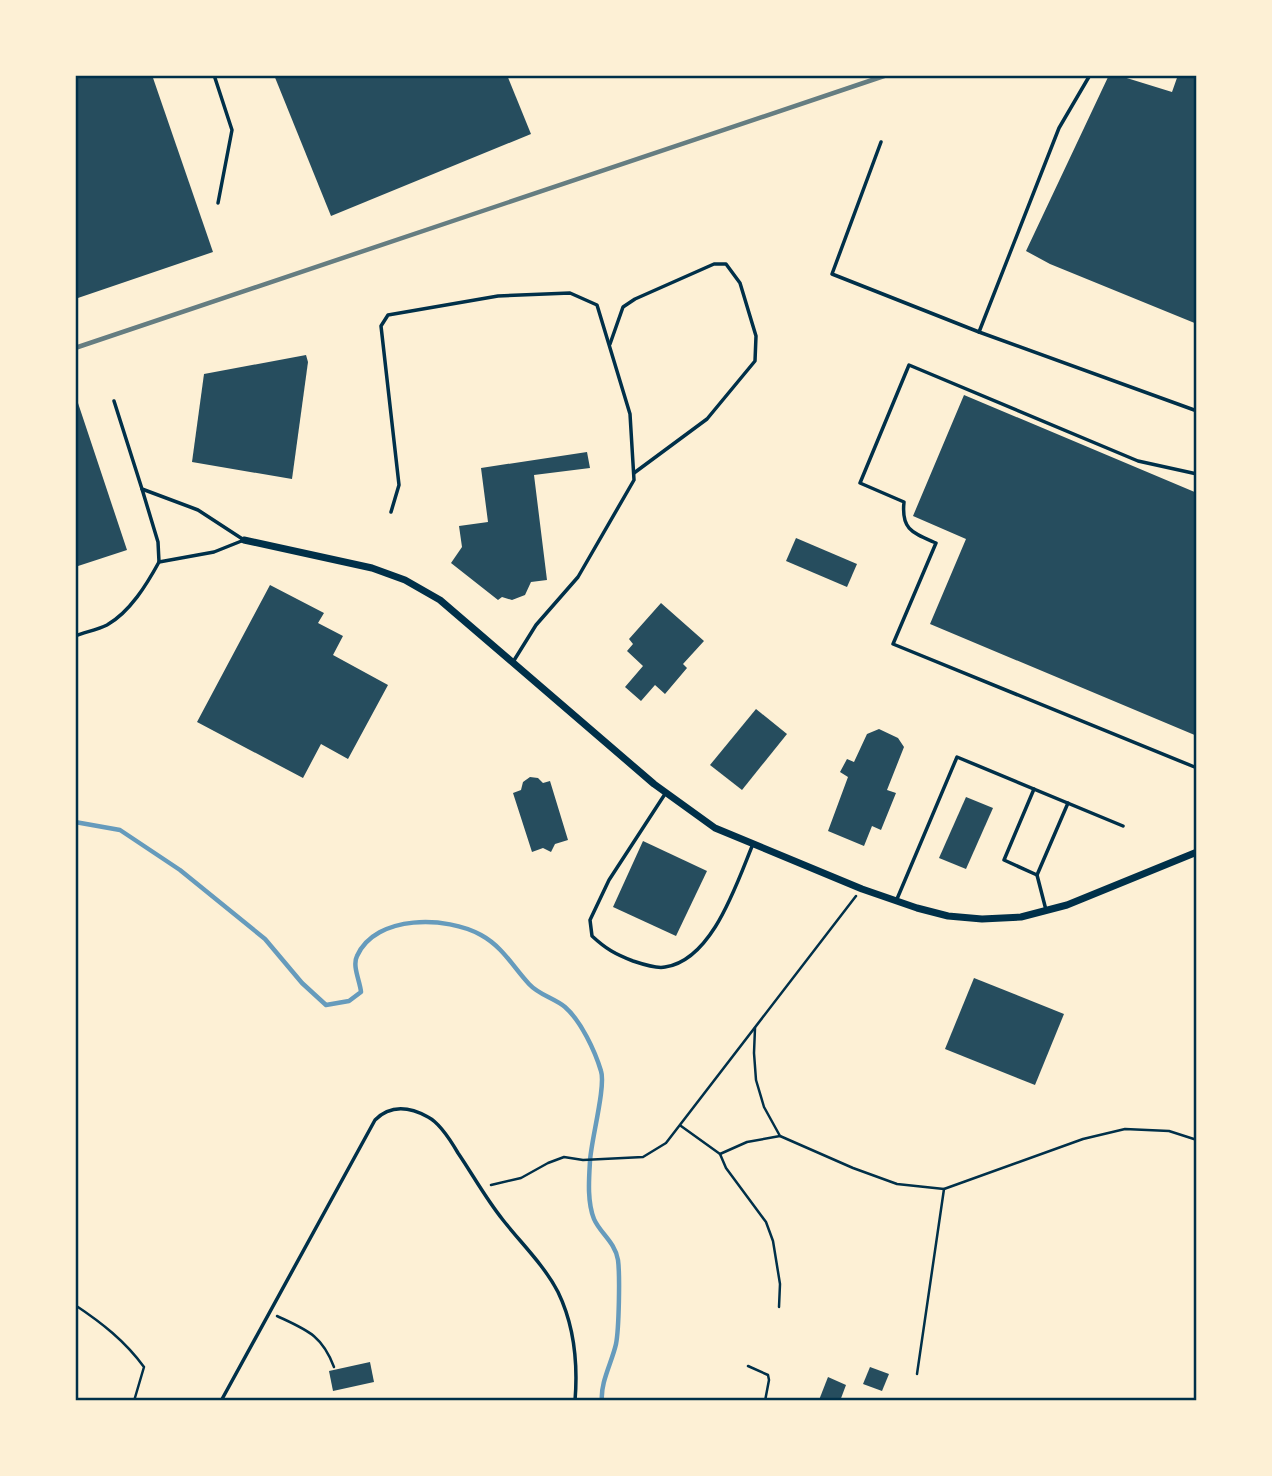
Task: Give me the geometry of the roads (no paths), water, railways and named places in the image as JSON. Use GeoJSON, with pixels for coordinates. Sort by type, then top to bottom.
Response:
{"type":"FeatureCollection","features":[{"type":"Feature","properties":{"kind":"street"},"geometry":{"type":"LineString","coordinates":[[244,540],[372,568],[405,580],[440,600],[666,792],[715,828],[896,901],[948,916],[982,919],[1021,917],[1046,912],[1197,852]]}},
{"type":"Feature","properties":{"kind":"lane"},"geometry":{"type":"LineString","coordinates":[[214,75],[232,130],[218,203]]}},
{"type":"Feature","properties":{"kind":"lane"},"geometry":{"type":"LineString","coordinates":[[979,332],[1059,128],[1090,75]]}},
{"type":"Feature","properties":{"kind":"lane"},"geometry":{"type":"LineString","coordinates":[[881,142],[832,274],[979,332],[1197,411]]}},
{"type":"Feature","properties":{"kind":"lane"},"geometry":{"type":"LineString","coordinates":[[609,346],[623,307],[635,299],[714,264],[726,264],[740,283],[756,336],[755,362],[707,419],[634,473]]}},
{"type":"Feature","properties":{"kind":"lane"},"geometry":{"type":"LineString","coordinates":[[391,512],[399,485],[381,326],[388,315],[498,296],[570,293],[597,305],[630,414],[635,480],[578,577],[536,625],[513,662]]}},
{"type":"Feature","properties":{"kind":"lane"},"geometry":{"type":"LineString","coordinates":[[1197,474],[1138,461],[909,365],[860,483],[904,502],[904,520],[907,527],[918,536],[936,544],[893,644],[1197,768]]}},
{"type":"Feature","properties":{"kind":"lane"},"geometry":{"type":"LineString","coordinates":[[75,636],[106,625],[115,618],[144,587],[159,562],[156,531],[114,401]]}},
{"type":"Feature","properties":{"kind":"lane"},"geometry":{"type":"LineString","coordinates":[[142,489],[198,510],[244,540]]}},
{"type":"Feature","properties":{"kind":"lane"},"geometry":{"type":"LineString","coordinates":[[159,562],[214,552],[244,540]]}},
{"type":"Feature","properties":{"kind":"lane"},"geometry":{"type":"LineString","coordinates":[[896,901],[957,757],[1123,826]]}},
{"type":"Feature","properties":{"kind":"lane"},"geometry":{"type":"LineString","coordinates":[[1034,789],[1004,860],[1037,875]]}},
{"type":"Feature","properties":{"kind":"lane"},"geometry":{"type":"LineString","coordinates":[[666,792],[609,880],[590,920],[592,936],[608,951],[640,963],[664,968],[684,960],[709,938],[753,844]]}},
{"type":"Feature","properties":{"kind":"lane"},"geometry":{"type":"LineString","coordinates":[[1046,912],[1037,875],[1068,803]]}},
{"type":"Feature","properties":{"kind":"lane"},"geometry":{"type":"LineString","coordinates":[[221,1401],[374,1120],[385,1110],[398,1108],[430,1117],[449,1139],[557,1291],[569,1320],[575,1357],[575,1401]]}},
{"type":"Feature","properties":{"kind":"waterway"},"geometry":{"type":"LineString","coordinates":[[75,822],[120,830],[180,870],[265,939],[302,983],[326,1005],[349,1001],[361,992],[356,960],[366,942],[380,932],[396,926],[432,922],[467,929],[489,940],[502,951],[533,988],[571,1013],[587,1037],[601,1071],[602,1089],[590,1161],[589,1198],[594,1219],[614,1248],[619,1267],[617,1337],[603,1387],[602,1401]]}},
{"type":"Feature","properties":{"kind":"railway"},"geometry":{"type":"LineString","coordinates":[[75,348],[887,75]]}}]}
